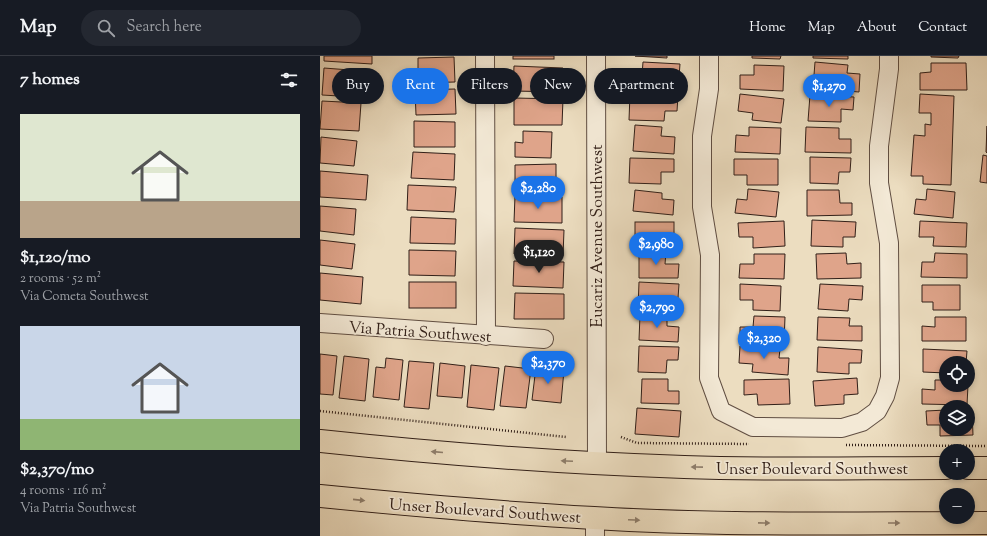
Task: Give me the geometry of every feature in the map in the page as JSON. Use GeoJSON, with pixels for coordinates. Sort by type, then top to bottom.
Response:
{"type":"FeatureCollection","features":[{"type":"Feature","properties":{"kind":"main road","name":"Unser Boulevard Southwest"},"geometry":{"type":"LineString","coordinates":[[320,441],[484,456],[684,467],[784,469],[939,468]]}},
{"type":"Feature","properties":{"kind":"main road"},"geometry":{"type":"LineString","coordinates":[[975,468],[987,468]]}},
{"type":"Feature","properties":{"kind":"main road","name":"Unser Boulevard Southwest"},"geometry":{"type":"LineString","coordinates":[[320,496],[595,527],[987,523]]}},
{"type":"Feature","properties":{"kind":"street"},"geometry":{"type":"LineString","coordinates":[[485,56],[486,336]]}},
{"type":"Feature","properties":{"kind":"street","name":"Eucariz Avenue Southwest"},"geometry":{"type":"LineString","coordinates":[[596,56],[597,463]]}},
{"type":"Feature","properties":{"kind":"street"},"geometry":{"type":"LineString","coordinates":[[709,56],[709,89],[702,136],[702,207],[710,255],[709,378],[722,411],[753,427],[842,428],[862,422],[877,411],[885,396],[890,378],[889,243],[879,182],[879,146],[889,69],[889,56]]}},
{"type":"Feature","properties":{"kind":"street","name":"Via Patria Southwest"},"geometry":{"type":"LineString","coordinates":[[320,323],[544,339]]}},
{"type":"Feature","properties":{"kind":"path"},"geometry":{"type":"LineString","coordinates":[[320,411],[566,437]]}},
{"type":"Feature","properties":{"kind":"building"},"geometry":{"type":"Polygon","coordinates":[[[324,56],[372,56],[372,64],[324,61],[324,56]]]}},
{"type":"Feature","properties":{"kind":"building"},"geometry":{"type":"Polygon","coordinates":[[[513,56],[554,56],[554,59],[513,59],[513,56]]]}},
{"type":"Feature","properties":{"kind":"building"},"geometry":{"type":"Polygon","coordinates":[[[635,56],[667,56],[667,58],[635,56]]]}},
{"type":"Feature","properties":{"kind":"building"},"geometry":{"type":"Polygon","coordinates":[[[752,56],[781,56],[780,59],[752,58],[752,56]]]}},
{"type":"Feature","properties":{"kind":"building"},"geometry":{"type":"Polygon","coordinates":[[[813,56],[848,56],[848,59],[813,58],[813,56]]]}},
{"type":"Feature","properties":{"kind":"building"},"geometry":{"type":"Polygon","coordinates":[[[931,56],[959,56],[958,58],[931,56]]]}},
{"type":"Feature","properties":{"kind":"building"},"geometry":{"type":"Polygon","coordinates":[[[454,57],[455,82],[449,82],[449,68],[418,68],[418,58],[454,57]]]}},
{"type":"Feature","properties":{"kind":"building"},"geometry":{"type":"Polygon","coordinates":[[[643,62],[680,64],[680,68],[643,68],[643,62]]]}},
{"type":"Feature","properties":{"kind":"building"},"geometry":{"type":"Polygon","coordinates":[[[815,62],[848,65],[847,73],[860,74],[859,92],[813,88],[815,62]]]}},
{"type":"Feature","properties":{"kind":"building"},"geometry":{"type":"Polygon","coordinates":[[[931,63],[966,63],[967,90],[920,90],[920,73],[931,72],[931,63]]]}},
{"type":"Feature","properties":{"kind":"building"},"geometry":{"type":"Polygon","coordinates":[[[754,65],[784,66],[783,91],[740,89],[740,75],[754,75],[754,65]]]}},
{"type":"Feature","properties":{"kind":"building"},"geometry":{"type":"Polygon","coordinates":[[[514,66],[563,68],[530,68],[530,91],[522,91],[522,68],[514,68],[514,66]]]}},
{"type":"Feature","properties":{"kind":"building"},"geometry":{"type":"Polygon","coordinates":[[[324,68],[332,69],[332,96],[322,95],[324,68]]]}},
{"type":"Feature","properties":{"kind":"building"},"geometry":{"type":"Polygon","coordinates":[[[449,89],[455,89],[456,114],[416,115],[416,104],[449,104],[449,89]]]}},
{"type":"Feature","properties":{"kind":"building"},"geometry":{"type":"Polygon","coordinates":[[[740,94],[784,99],[781,123],[752,120],[753,113],[738,111],[740,94]]]}},
{"type":"Feature","properties":{"kind":"building"},"geometry":{"type":"Polygon","coordinates":[[[920,94],[954,96],[951,185],[923,184],[923,176],[911,176],[914,135],[925,136],[925,124],[931,125],[931,113],[919,113],[920,94]]]}},
{"type":"Feature","properties":{"kind":"building"},"geometry":{"type":"Polygon","coordinates":[[[810,95],[854,97],[853,110],[841,109],[841,122],[808,121],[810,95]]]}},
{"type":"Feature","properties":{"kind":"building"},"geometry":{"type":"Polygon","coordinates":[[[522,98],[530,98],[530,104],[563,104],[562,125],[514,125],[514,104],[522,104],[522,98]]]}},
{"type":"Feature","properties":{"kind":"building"},"geometry":{"type":"Polygon","coordinates":[[[322,101],[332,102],[332,104],[361,104],[359,131],[320,129],[322,101]]]}},
{"type":"Feature","properties":{"kind":"building"},"geometry":{"type":"Polygon","coordinates":[[[630,104],[677,104],[677,111],[665,111],[664,121],[629,120],[630,104]]]}},
{"type":"Feature","properties":{"kind":"building"},"geometry":{"type":"Polygon","coordinates":[[[414,121],[455,122],[455,147],[414,147],[414,121]]]}},
{"type":"Feature","properties":{"kind":"building"},"geometry":{"type":"Polygon","coordinates":[[[635,125],[662,127],[661,136],[675,137],[674,154],[633,151],[635,125]]]}},
{"type":"Feature","properties":{"kind":"building"},"geometry":{"type":"Polygon","coordinates":[[[987,126],[987,153],[986,152],[987,126]]]}},
{"type":"Feature","properties":{"kind":"building"},"geometry":{"type":"Polygon","coordinates":[[[749,127],[781,128],[780,154],[735,152],[736,135],[749,136],[749,127]]]}},
{"type":"Feature","properties":{"kind":"building"},"geometry":{"type":"Polygon","coordinates":[[[806,127],[839,128],[839,139],[851,139],[851,153],[805,152],[806,127]]]}},
{"type":"Feature","properties":{"kind":"building"},"geometry":{"type":"Polygon","coordinates":[[[523,131],[552,132],[551,158],[515,157],[515,142],[523,143],[523,131]]]}},
{"type":"Feature","properties":{"kind":"building"},"geometry":{"type":"Polygon","coordinates":[[[321,137],[357,141],[354,166],[320,163],[321,137]]]}},
{"type":"Feature","properties":{"kind":"building"},"geometry":{"type":"Polygon","coordinates":[[[413,152],[455,154],[454,180],[411,178],[413,152]]]}},
{"type":"Feature","properties":{"kind":"building"},"geometry":{"type":"Polygon","coordinates":[[[983,155],[987,156],[987,183],[980,182],[983,155]]]}},
{"type":"Feature","properties":{"kind":"building"},"geometry":{"type":"Polygon","coordinates":[[[810,157],[851,158],[850,172],[839,172],[838,184],[810,183],[810,157]]]}},
{"type":"Feature","properties":{"kind":"building"},"geometry":{"type":"Polygon","coordinates":[[[630,158],[674,159],[674,172],[661,172],[661,184],[629,183],[630,158]]]}},
{"type":"Feature","properties":{"kind":"building"},"geometry":{"type":"Polygon","coordinates":[[[734,159],[778,159],[778,185],[747,185],[747,175],[734,175],[734,159]]]}},
{"type":"Feature","properties":{"kind":"building"},"geometry":{"type":"Polygon","coordinates":[[[556,164],[556,190],[515,191],[515,165],[556,164]]]}},
{"type":"Feature","properties":{"kind":"building"},"geometry":{"type":"Polygon","coordinates":[[[320,171],[368,175],[366,200],[320,197],[320,171]]]}},
{"type":"Feature","properties":{"kind":"building"},"geometry":{"type":"Polygon","coordinates":[[[408,185],[456,187],[454,212],[407,210],[408,185]]]}},
{"type":"Feature","properties":{"kind":"building"},"geometry":{"type":"Polygon","coordinates":[[[748,189],[779,192],[776,217],[735,213],[737,199],[747,200],[748,189]]]}},
{"type":"Feature","properties":{"kind":"building"},"geometry":{"type":"Polygon","coordinates":[[[927,189],[955,192],[953,218],[914,214],[916,199],[926,200],[927,189]]]}},
{"type":"Feature","properties":{"kind":"building"},"geometry":{"type":"Polygon","coordinates":[[[635,190],[662,193],[662,199],[674,200],[673,215],[633,211],[635,190]]]}},
{"type":"Feature","properties":{"kind":"building"},"geometry":{"type":"Polygon","coordinates":[[[807,190],[839,190],[840,203],[852,203],[852,215],[807,216],[807,190]]]}},
{"type":"Feature","properties":{"kind":"building"},"geometry":{"type":"Polygon","coordinates":[[[515,196],[562,197],[562,223],[514,222],[515,196]]]}},
{"type":"Feature","properties":{"kind":"building"},"geometry":{"type":"Polygon","coordinates":[[[320,206],[356,209],[354,235],[320,231],[320,206]]]}},
{"type":"Feature","properties":{"kind":"building"},"geometry":{"type":"Polygon","coordinates":[[[411,217],[456,219],[455,244],[410,243],[411,217]]]}},
{"type":"Feature","properties":{"kind":"building"},"geometry":{"type":"Polygon","coordinates":[[[812,220],[856,222],[855,237],[843,237],[843,247],[811,246],[812,220]]]}},
{"type":"Feature","properties":{"kind":"building"},"geometry":{"type":"Polygon","coordinates":[[[784,221],[785,246],[753,248],[753,237],[739,237],[738,223],[784,221]]]}},
{"type":"Feature","properties":{"kind":"building"},"geometry":{"type":"Polygon","coordinates":[[[920,221],[967,223],[966,247],[933,246],[934,237],[919,237],[920,221]]]}},
{"type":"Feature","properties":{"kind":"building"},"geometry":{"type":"Polygon","coordinates":[[[635,222],[674,222],[674,244],[635,244],[635,222]]]}},
{"type":"Feature","properties":{"kind":"building"},"geometry":{"type":"Polygon","coordinates":[[[515,228],[564,230],[563,256],[514,254],[515,228]]]}},
{"type":"Feature","properties":{"kind":"building"},"geometry":{"type":"Polygon","coordinates":[[[320,240],[355,244],[352,269],[320,265],[320,240]]]}},
{"type":"Feature","properties":{"kind":"building"},"geometry":{"type":"Polygon","coordinates":[[[409,250],[456,251],[455,276],[409,275],[409,250]]]}},
{"type":"Feature","properties":{"kind":"building"},"geometry":{"type":"Polygon","coordinates":[[[639,252],[666,252],[665,264],[679,264],[678,278],[639,278],[639,252]]]}},
{"type":"Feature","properties":{"kind":"building"},"geometry":{"type":"Polygon","coordinates":[[[846,253],[847,264],[861,263],[861,278],[817,279],[816,254],[846,253]]]}},
{"type":"Feature","properties":{"kind":"building"},"geometry":{"type":"Polygon","coordinates":[[[935,253],[967,254],[967,278],[921,277],[922,262],[934,262],[935,253]]]}},
{"type":"Feature","properties":{"kind":"building"},"geometry":{"type":"Polygon","coordinates":[[[754,254],[785,254],[784,279],[739,278],[740,264],[754,264],[754,254]]]}},
{"type":"Feature","properties":{"kind":"building"},"geometry":{"type":"Polygon","coordinates":[[[514,261],[564,262],[563,288],[513,286],[514,261]]]}},
{"type":"Feature","properties":{"kind":"building"},"geometry":{"type":"Polygon","coordinates":[[[320,273],[363,277],[361,304],[320,300],[320,273]]]}},
{"type":"Feature","properties":{"kind":"building"},"geometry":{"type":"Polygon","coordinates":[[[409,282],[456,282],[456,308],[409,308],[409,282]]]}},
{"type":"Feature","properties":{"kind":"building"},"geometry":{"type":"Polygon","coordinates":[[[639,282],[679,284],[678,298],[667,297],[666,310],[638,309],[639,282]]]}},
{"type":"Feature","properties":{"kind":"building"},"geometry":{"type":"Polygon","coordinates":[[[740,284],[781,286],[780,311],[753,310],[753,300],[740,300],[740,284]]]}},
{"type":"Feature","properties":{"kind":"building"},"geometry":{"type":"Polygon","coordinates":[[[820,284],[863,286],[862,300],[849,299],[848,311],[818,309],[820,284]]]}},
{"type":"Feature","properties":{"kind":"building"},"geometry":{"type":"Polygon","coordinates":[[[922,285],[960,285],[960,310],[933,310],[933,302],[922,302],[922,285]]]}},
{"type":"Feature","properties":{"kind":"building"},"geometry":{"type":"Polygon","coordinates":[[[515,293],[564,294],[564,319],[514,319],[515,293]]]}},
{"type":"Feature","properties":{"kind":"building"},"geometry":{"type":"Polygon","coordinates":[[[640,315],[667,316],[667,326],[679,327],[678,342],[639,340],[640,315]]]}},
{"type":"Feature","properties":{"kind":"building"},"geometry":{"type":"Polygon","coordinates":[[[754,316],[785,317],[784,343],[740,341],[740,327],[753,327],[754,316]]]}},
{"type":"Feature","properties":{"kind":"building"},"geometry":{"type":"Polygon","coordinates":[[[818,317],[850,318],[849,326],[862,326],[862,341],[817,340],[818,317]]]}},
{"type":"Feature","properties":{"kind":"building"},"geometry":{"type":"Polygon","coordinates":[[[935,317],[966,317],[966,341],[922,341],[922,326],[935,327],[935,317]]]}},
{"type":"Feature","properties":{"kind":"building"},"geometry":{"type":"Polygon","coordinates":[[[639,346],[679,347],[678,360],[667,360],[666,373],[638,372],[639,346]]]}},
{"type":"Feature","properties":{"kind":"building"},"geometry":{"type":"Polygon","coordinates":[[[740,346],[780,349],[779,358],[789,358],[788,375],[752,372],[753,364],[739,363],[740,346]]]}},
{"type":"Feature","properties":{"kind":"building"},"geometry":{"type":"Polygon","coordinates":[[[818,347],[862,350],[861,363],[849,363],[849,374],[817,372],[818,347]]]}},
{"type":"Feature","properties":{"kind":"building"},"geometry":{"type":"Polygon","coordinates":[[[923,349],[967,351],[967,356],[939,356],[939,373],[923,372],[923,349]]]}},
{"type":"Feature","properties":{"kind":"building"},"geometry":{"type":"Polygon","coordinates":[[[320,354],[337,356],[333,395],[320,394],[320,354]]]}},
{"type":"Feature","properties":{"kind":"building"},"geometry":{"type":"Polygon","coordinates":[[[344,356],[369,359],[365,401],[339,398],[344,356]]]}},
{"type":"Feature","properties":{"kind":"building"},"geometry":{"type":"Polygon","coordinates":[[[386,358],[403,360],[399,400],[373,397],[376,367],[385,368],[386,358]]]}},
{"type":"Feature","properties":{"kind":"building"},"geometry":{"type":"Polygon","coordinates":[[[409,361],[434,363],[429,409],[404,407],[409,361]]]}},
{"type":"Feature","properties":{"kind":"building"},"geometry":{"type":"Polygon","coordinates":[[[440,363],[465,366],[462,398],[437,396],[440,363]]]}},
{"type":"Feature","properties":{"kind":"building"},"geometry":{"type":"Polygon","coordinates":[[[471,365],[499,368],[494,410],[467,407],[471,365]]]}},
{"type":"Feature","properties":{"kind":"building"},"geometry":{"type":"Polygon","coordinates":[[[505,366],[531,369],[526,408],[500,406],[505,366]]]}},
{"type":"Feature","properties":{"kind":"building"},"geometry":{"type":"Polygon","coordinates":[[[536,367],[564,370],[561,403],[532,400],[536,367]]]}},
{"type":"Feature","properties":{"kind":"building"},"geometry":{"type":"Polygon","coordinates":[[[857,378],[858,394],[844,395],[844,404],[815,406],[813,381],[857,378]]]}},
{"type":"Feature","properties":{"kind":"building"},"geometry":{"type":"Polygon","coordinates":[[[642,379],[668,379],[668,391],[679,391],[679,404],[641,403],[642,379]]]}},
{"type":"Feature","properties":{"kind":"building"},"geometry":{"type":"Polygon","coordinates":[[[789,379],[790,404],[758,405],[757,394],[744,395],[744,380],[789,379]]]}},
{"type":"Feature","properties":{"kind":"building"},"geometry":{"type":"Polygon","coordinates":[[[935,380],[939,380],[939,392],[968,392],[967,400],[939,400],[939,404],[922,404],[922,389],[935,390],[935,380]]]}},
{"type":"Feature","properties":{"kind":"building"},"geometry":{"type":"Polygon","coordinates":[[[637,408],[681,411],[679,437],[635,434],[637,408]]]}},
{"type":"Feature","properties":{"kind":"building"},"geometry":{"type":"Polygon","coordinates":[[[939,410],[939,425],[927,425],[926,411],[939,410]]]}}]}
